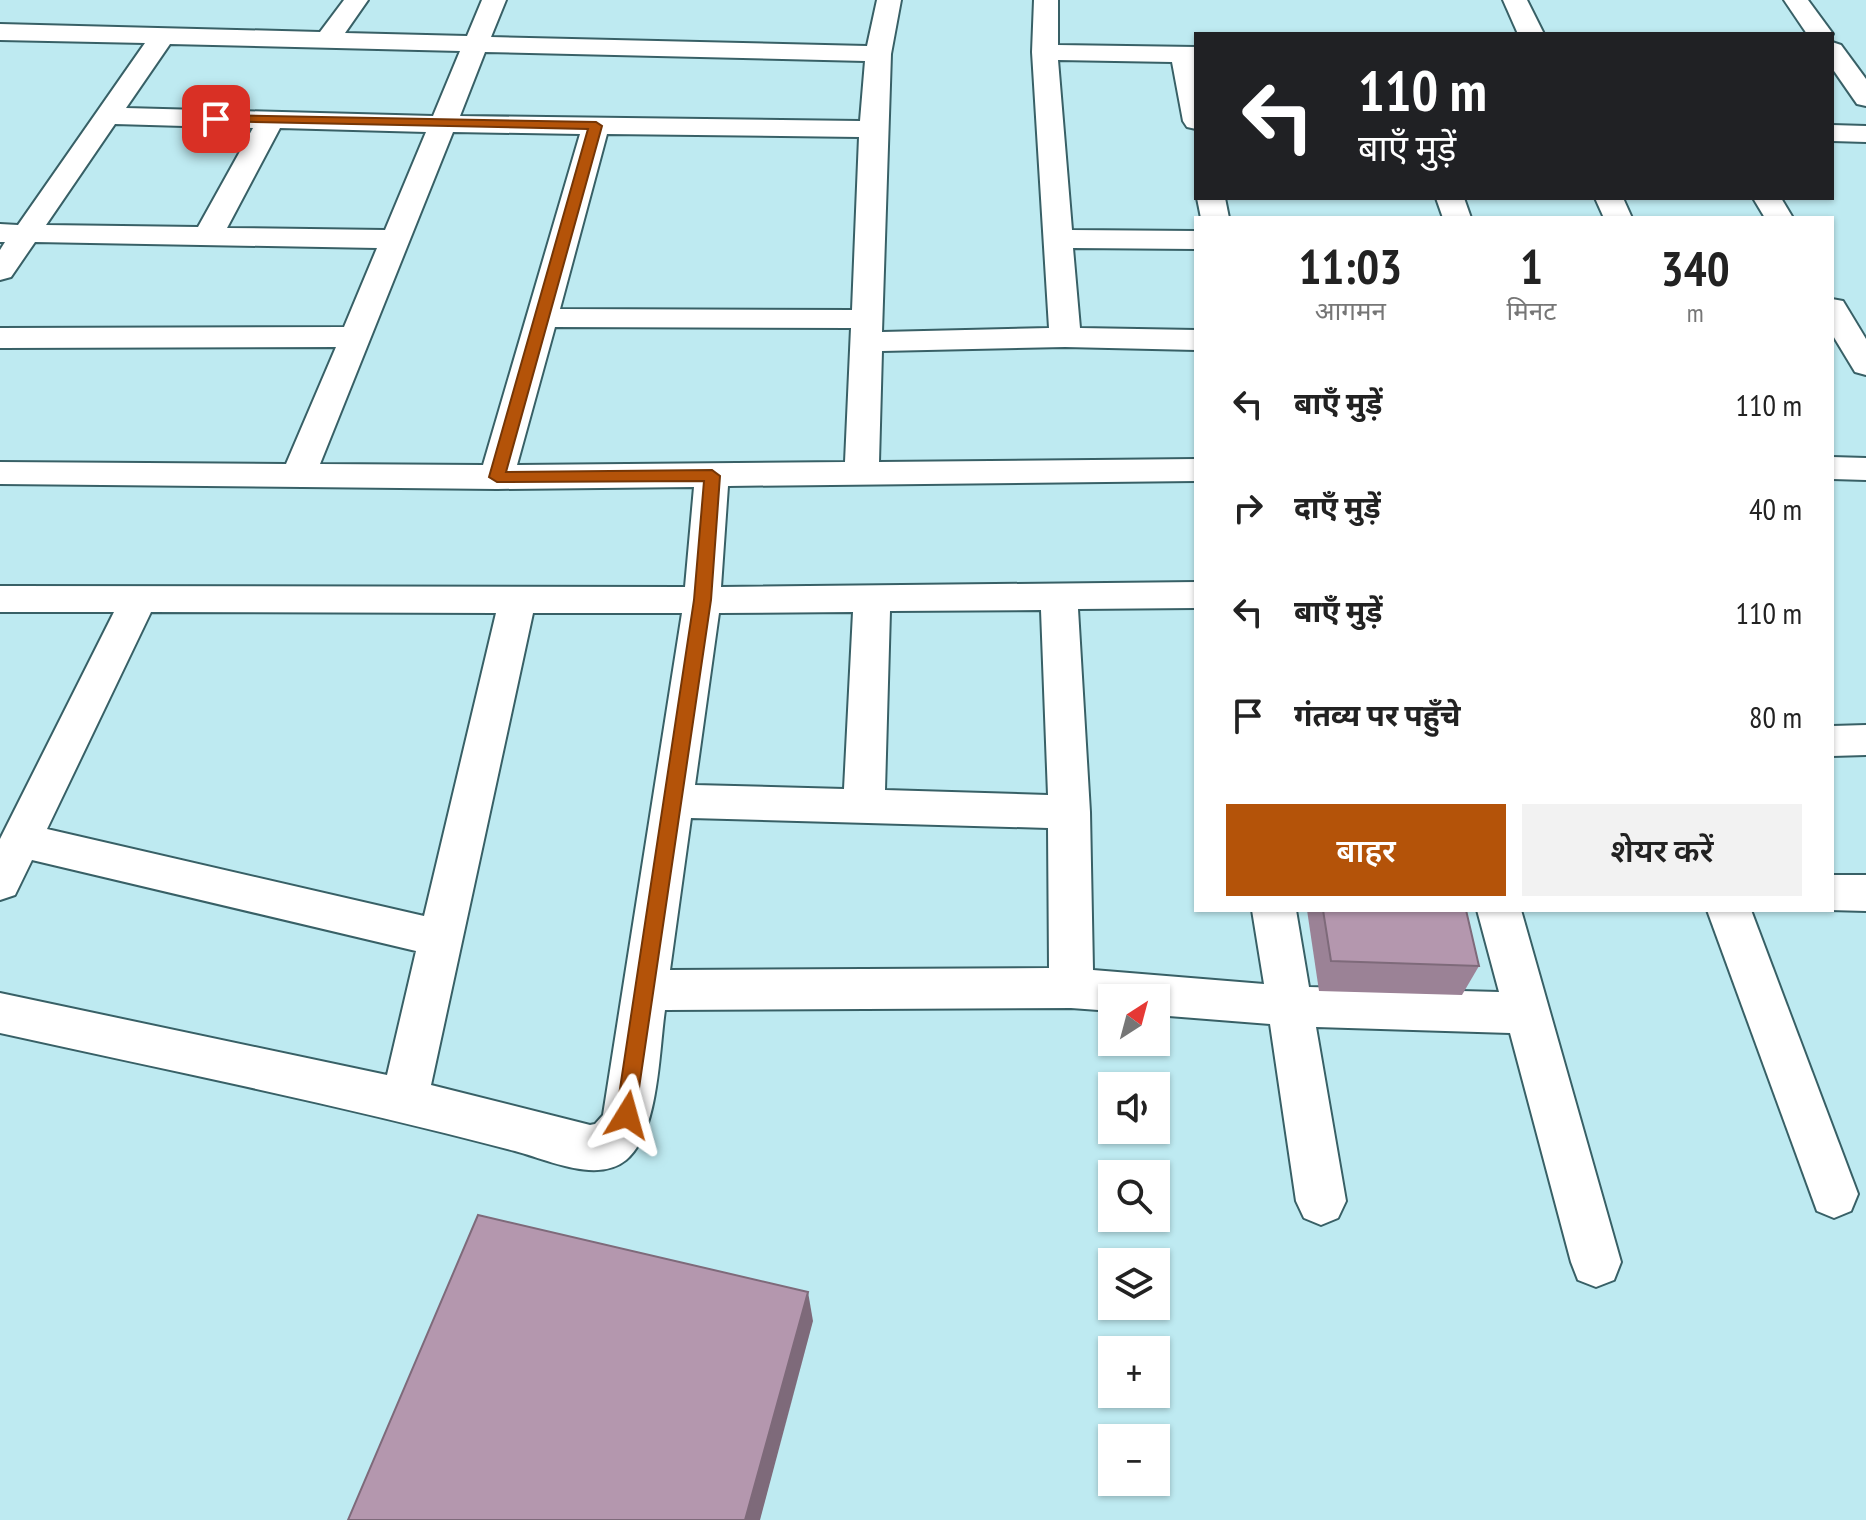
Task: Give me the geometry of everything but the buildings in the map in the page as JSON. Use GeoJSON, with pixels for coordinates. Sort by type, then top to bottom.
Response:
{"type":"FeatureCollection","features":[{"type":"Feature","properties":{"kind":"street"},"geometry":{"type":"LineString","coordinates":[[327,40],[356,0]]}},
{"type":"Feature","properties":{"kind":"street"},"geometry":{"type":"LineString","coordinates":[[299,474],[494,0]]}},
{"type":"Feature","properties":{"kind":"street"},"geometry":{"type":"LineString","coordinates":[[862,472],[873,129],[878,54],[889,0]]}},
{"type":"Feature","properties":{"kind":"street"},"geometry":{"type":"LineString","coordinates":[[1046,0],[1045,52],[1065,337]]}},
{"type":"Feature","properties":{"kind":"street"},"geometry":{"type":"LineString","coordinates":[[1515,0],[1530,32]]}},
{"type":"Feature","properties":{"kind":"street"},"geometry":{"type":"LineString","coordinates":[[1796,0],[1819,32]]}},
{"type":"Feature","properties":{"kind":"street"},"geometry":{"type":"LineString","coordinates":[[0,32],[878,54]]}},
{"type":"Feature","properties":{"kind":"street"},"geometry":{"type":"LineString","coordinates":[[0,271],[13,234],[107,116],[163,35]]}},
{"type":"Feature","properties":{"kind":"street"},"geometry":{"type":"LineString","coordinates":[[1045,52],[1190,54],[1194,99]]}},
{"type":"Feature","properties":{"kind":"street"},"geometry":{"type":"LineString","coordinates":[[1834,53],[1866,97]]}},
{"type":"Feature","properties":{"kind":"street"},"geometry":{"type":"LineString","coordinates":[[107,116],[873,129]]}},
{"type":"Feature","properties":{"kind":"street"},"geometry":{"type":"LineString","coordinates":[[208,235],[271,120]]}},
{"type":"Feature","properties":{"kind":"street"},"geometry":{"type":"LineString","coordinates":[[497,477],[596,126]]}},
{"type":"Feature","properties":{"kind":"street"},"geometry":{"type":"LineString","coordinates":[[1834,133],[1866,134]]}},
{"type":"Feature","properties":{"kind":"street"},"geometry":{"type":"LineString","coordinates":[[13,234],[395,239]]}},
{"type":"Feature","properties":{"kind":"street"},"geometry":{"type":"LineString","coordinates":[[1057,239],[1194,240]]}},
{"type":"Feature","properties":{"kind":"street"},"geometry":{"type":"LineString","coordinates":[[1834,311],[1866,365]]}},
{"type":"Feature","properties":{"kind":"street"},"geometry":{"type":"LineString","coordinates":[[542,318],[1194,340]]}},
{"type":"Feature","properties":{"kind":"street"},"geometry":{"type":"LineString","coordinates":[[0,338],[355,337]]}},
{"type":"Feature","properties":{"kind":"street"},"geometry":{"type":"LineString","coordinates":[[1834,468],[1866,469]]}},
{"type":"Feature","properties":{"kind":"street"},"geometry":{"type":"LineString","coordinates":[[0,473],[497,477],[1194,470]]}},
{"type":"Feature","properties":{"kind":"street"},"geometry":{"type":"LineString","coordinates":[[0,1013],[404,1100],[590,1148],[608,1145],[620,1131],[627,1115],[702,600],[712,476]]}},
{"type":"Feature","properties":{"kind":"street"},"geometry":{"type":"LineString","coordinates":[[0,599],[702,600],[1194,595]]}},
{"type":"Feature","properties":{"kind":"street"},"geometry":{"type":"LineString","coordinates":[[1059,596],[1069,812],[1071,988]]}},
{"type":"Feature","properties":{"kind":"street"},"geometry":{"type":"LineString","coordinates":[[864,804],[872,598]]}},
{"type":"Feature","properties":{"kind":"street"},"geometry":{"type":"LineString","coordinates":[[0,882],[139,599]]}},
{"type":"Feature","properties":{"kind":"street"},"geometry":{"type":"LineString","coordinates":[[404,1100],[517,600]]}},
{"type":"Feature","properties":{"kind":"street"},"geometry":{"type":"LineString","coordinates":[[1834,741],[1866,740]]}},
{"type":"Feature","properties":{"kind":"street"},"geometry":{"type":"LineString","coordinates":[[672,801],[1069,812]]}},
{"type":"Feature","properties":{"kind":"street"},"geometry":{"type":"LineString","coordinates":[[22,841],[440,938]]}},
{"type":"Feature","properties":{"kind":"street"},"geometry":{"type":"LineString","coordinates":[[1834,893],[1866,893]]}},
{"type":"Feature","properties":{"kind":"street"},"geometry":{"type":"LineString","coordinates":[[1274,912],[1321,1201]]}},
{"type":"Feature","properties":{"kind":"street"},"geometry":{"type":"LineString","coordinates":[[1500,912],[1596,1262]]}},
{"type":"Feature","properties":{"kind":"street"},"geometry":{"type":"LineString","coordinates":[[1730,912],[1834,1194]]}},
{"type":"Feature","properties":{"kind":"street"},"geometry":{"type":"LineString","coordinates":[[644,990],[1071,988],[1288,1006],[1527,1013]]}},
{"type":"Feature","properties":{"kind":"route"},"geometry":{"type":"LineString","coordinates":[[216,119],[596,126],[497,477],[712,476],[702,600],[627,1115]]}}]}
